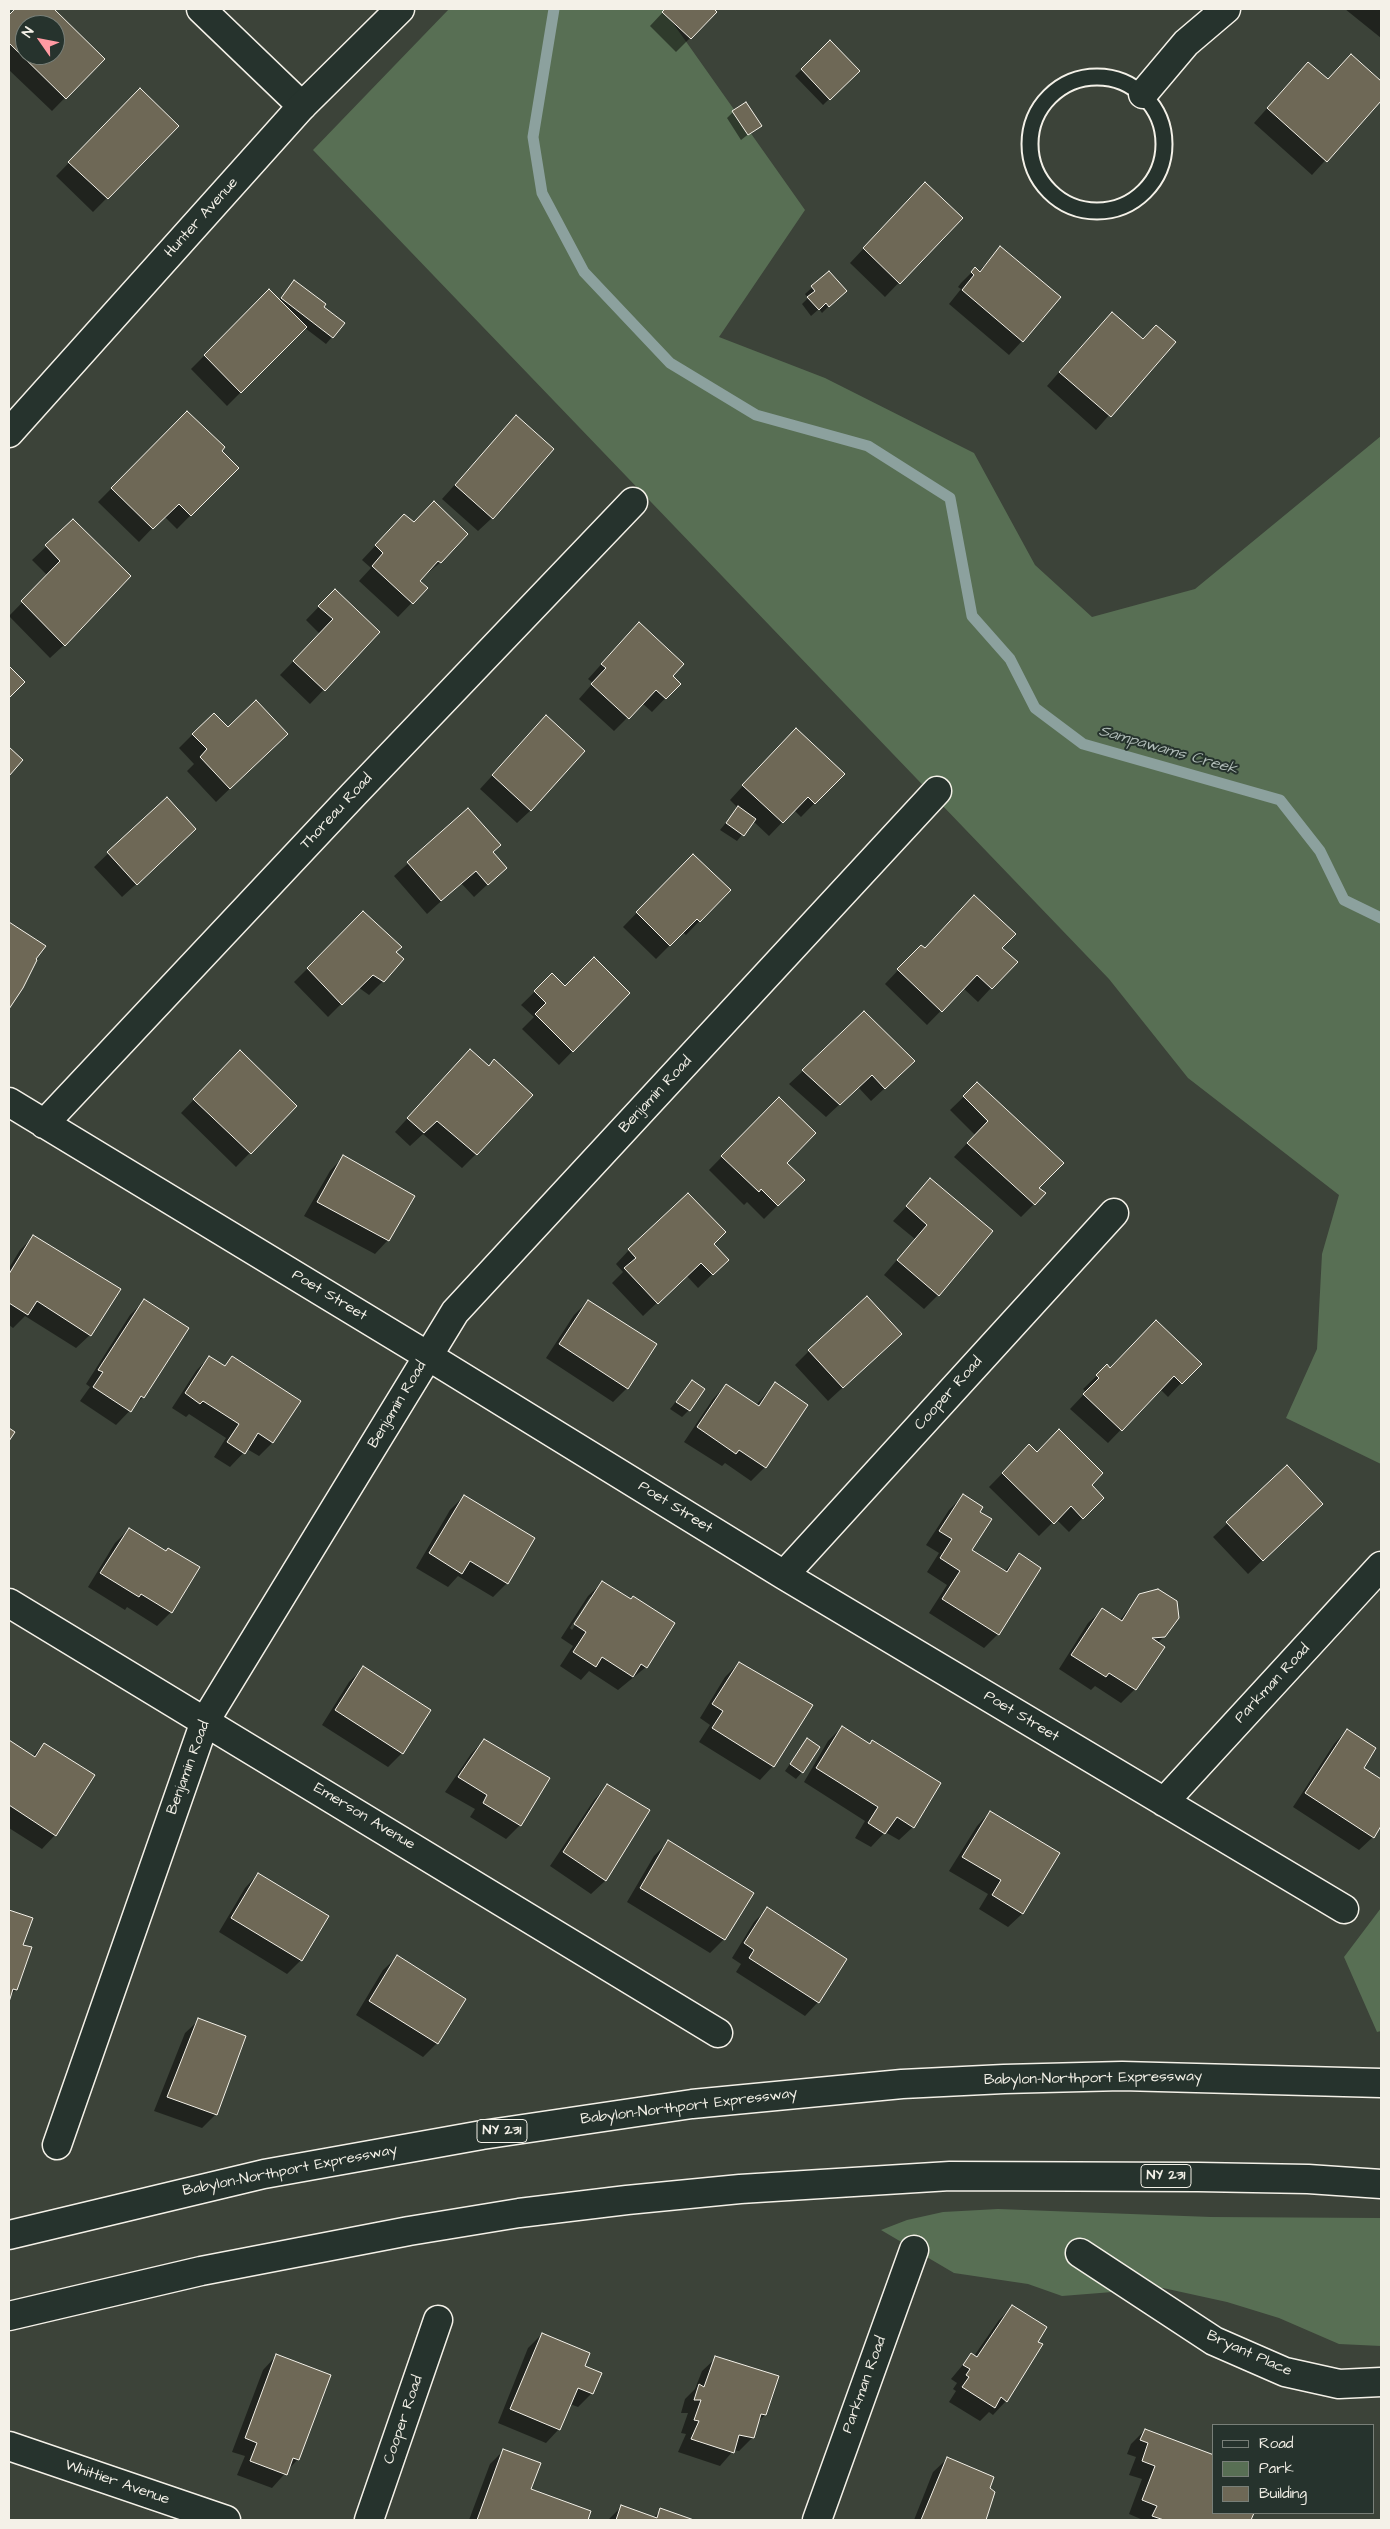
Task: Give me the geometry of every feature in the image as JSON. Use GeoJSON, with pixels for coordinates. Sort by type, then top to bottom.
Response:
{"type":"FeatureCollection","features":[{"type":"Feature","properties":{"kind":"street"},"geometry":{"type":"LineString","coordinates":[[201,9],[302,106]]}},
{"type":"Feature","properties":{"kind":"street","name":"Hunter Avenue"},"geometry":{"type":"LineString","coordinates":[[9,433],[302,106],[400,9]]}},
{"type":"Feature","properties":{"kind":"street"},"geometry":{"type":"LineString","coordinates":[[1143,94],[1186,43],[1226,9]]}},
{"type":"Feature","properties":{"kind":"street","name":"Thoreau Road"},"geometry":{"type":"LineString","coordinates":[[44,1124],[346,802],[633,502]]}},
{"type":"Feature","properties":{"kind":"street","name":"Benjamin Road"},"geometry":{"type":"LineString","coordinates":[[57,2145],[205,1720],[455,1312],[937,792]]}},
{"type":"Feature","properties":{"kind":"street","name":"Poet Street"},"geometry":{"type":"LineString","coordinates":[[9,1102],[784,1575],[1344,1909]]}},
{"type":"Feature","properties":{"kind":"street","name":"Cooper Road"},"geometry":{"type":"LineString","coordinates":[[784,1575],[1114,1213]]}},
{"type":"Feature","properties":{"kind":"street","name":"Parkman Road"},"geometry":{"type":"LineString","coordinates":[[1164,1802],[1381,1566]]}},
{"type":"Feature","properties":{"kind":"street","name":"Emerson Avenue"},"geometry":{"type":"LineString","coordinates":[[9,1603],[205,1720],[718,2033]]}},
{"type":"Feature","properties":{"kind":"street","name":"Babylon-Northport Expressway"},"geometry":{"type":"LineString","coordinates":[[9,2235],[282,2170],[482,2134],[692,2104],[902,2084],[1004,2079],[1122,2076],[1381,2083]]}},
{"type":"Feature","properties":{"kind":"street","name":"NY 231"},"geometry":{"type":"LineString","coordinates":[[9,2316],[192,2273],[362,2240],[519,2213],[627,2200],[840,2182],[950,2176],[1198,2177],[1381,2184]]}},
{"type":"Feature","properties":{"kind":"street","name":"Parkman Road"},"geometry":{"type":"LineString","coordinates":[[816,2520],[914,2250]]}},
{"type":"Feature","properties":{"kind":"street","name":"Bryant Place"},"geometry":{"type":"LineString","coordinates":[[1080,2253],[1214,2341],[1285,2372],[1339,2384],[1381,2382]]}},
{"type":"Feature","properties":{"kind":"street","name":"Cooper Road"},"geometry":{"type":"LineString","coordinates":[[369,2520],[438,2320]]}},
{"type":"Feature","properties":{"kind":"street","name":"Whittier Avenue"},"geometry":{"type":"LineString","coordinates":[[9,2446],[226,2520]]}},
{"type":"Feature","properties":{"kind":"lane"},"geometry":{"type":"LineString","coordinates":[[1103,76],[1124,82],[1143,94],[1157,112],[1165,134],[1164,156],[1156,179],[1140,196],[1120,208],[1098,212],[1075,208],[1054,197],[1040,181],[1031,161],[1029,140],[1034,118],[1046,100],[1062,86],[1082,78],[1103,76]]}},
{"type":"Feature","properties":{"kind":"green space"},"geometry":{"type":"Polygon","coordinates":[[[449,9],[663,9],[805,210],[719,337],[825,378],[974,453],[1035,565],[1092,617],[1195,589],[1381,436],[1381,1464],[1286,1418],[1317,1349],[1322,1254],[1339,1195],[1188,1078],[1109,979],[313,150],[449,9]]]}},
{"type":"Feature","properties":{"kind":"green space"},"geometry":{"type":"Polygon","coordinates":[[[1381,1908],[1381,2031],[1377,2032],[1344,1957],[1381,1908]]]}},
{"type":"Feature","properties":{"kind":"green space"},"geometry":{"type":"Polygon","coordinates":[[[998,2209],[1211,2217],[1381,2218],[1381,2346],[1339,2344],[1279,2318],[1227,2302],[1163,2288],[1062,2296],[1028,2284],[954,2273],[881,2230],[907,2220],[943,2212],[998,2209]]]}},
{"type":"Feature","properties":{"kind":"building"},"geometry":{"type":"Polygon","coordinates":[[[15,9],[54,9],[60,15],[15,15],[15,49],[9,43],[9,15],[15,9]]]}},
{"type":"Feature","properties":{"kind":"building"},"geometry":{"type":"Polygon","coordinates":[[[665,9],[714,9],[717,12],[691,39],[662,12],[665,9]]]}},
{"type":"Feature","properties":{"kind":"building"},"geometry":{"type":"Polygon","coordinates":[[[65,20],[105,59],[66,99],[31,65],[65,65],[65,20]]]}},
{"type":"Feature","properties":{"kind":"building"},"geometry":{"type":"Polygon","coordinates":[[[830,40],[860,71],[830,100],[801,69],[830,40]]]}},
{"type":"Feature","properties":{"kind":"building"},"geometry":{"type":"Polygon","coordinates":[[[1351,54],[1381,81],[1381,101],[1327,162],[1267,108],[1308,62],[1328,79],[1351,54]]]}},
{"type":"Feature","properties":{"kind":"building"},"geometry":{"type":"Polygon","coordinates":[[[140,88],[179,126],[108,199],[68,162],[140,88]]]}},
{"type":"Feature","properties":{"kind":"building"},"geometry":{"type":"Polygon","coordinates":[[[746,102],[762,126],[748,135],[732,111],[746,102]]]}},
{"type":"Feature","properties":{"kind":"building"},"geometry":{"type":"Polygon","coordinates":[[[925,182],[963,218],[900,284],[863,248],[925,182]]]}},
{"type":"Feature","properties":{"kind":"building"},"geometry":{"type":"Polygon","coordinates":[[[1000,246],[1061,297],[1023,342],[962,290],[974,275],[971,272],[975,267],[980,272],[1000,246]]]}},
{"type":"Feature","properties":{"kind":"building"},"geometry":{"type":"Polygon","coordinates":[[[829,271],[847,291],[829,307],[826,303],[819,310],[807,297],[815,291],[811,286],[829,271]]]}},
{"type":"Feature","properties":{"kind":"building"},"geometry":{"type":"Polygon","coordinates":[[[294,280],[326,304],[324,307],[345,323],[333,338],[281,298],[294,280]]]}},
{"type":"Feature","properties":{"kind":"building"},"geometry":{"type":"Polygon","coordinates":[[[269,289],[307,327],[241,393],[204,355],[269,289]]]}},
{"type":"Feature","properties":{"kind":"building"},"geometry":{"type":"Polygon","coordinates":[[[1112,312],[1143,339],[1156,325],[1176,342],[1111,417],[1059,372],[1112,312]]]}},
{"type":"Feature","properties":{"kind":"building"},"geometry":{"type":"Polygon","coordinates":[[[187,411],[225,447],[222,451],[239,468],[191,516],[179,504],[153,529],[111,488],[187,411]]]}},
{"type":"Feature","properties":{"kind":"building"},"geometry":{"type":"Polygon","coordinates":[[[516,415],[554,449],[493,519],[455,485],[516,415]]]}},
{"type":"Feature","properties":{"kind":"building"},"geometry":{"type":"Polygon","coordinates":[[[434,501],[468,534],[441,563],[438,561],[420,581],[428,588],[413,604],[372,566],[383,553],[375,545],[404,514],[414,522],[434,501]]]}},
{"type":"Feature","properties":{"kind":"building"},"geometry":{"type":"Polygon","coordinates":[[[73,519],[131,576],[65,646],[21,601],[60,561],[45,545],[73,519]]]}},
{"type":"Feature","properties":{"kind":"building"},"geometry":{"type":"Polygon","coordinates":[[[335,589],[380,632],[325,691],[293,661],[333,619],[318,606],[335,589]]]}},
{"type":"Feature","properties":{"kind":"building"},"geometry":{"type":"Polygon","coordinates":[[[639,622],[684,664],[673,676],[681,684],[666,699],[656,690],[629,719],[591,684],[606,668],[601,664],[639,622]]]}},
{"type":"Feature","properties":{"kind":"building"},"geometry":{"type":"Polygon","coordinates":[[[9,666],[25,682],[9,698],[9,666]]]}},
{"type":"Feature","properties":{"kind":"building"},"geometry":{"type":"Polygon","coordinates":[[[256,700],[288,734],[230,789],[200,757],[207,749],[192,734],[214,713],[228,727],[256,700]]]}},
{"type":"Feature","properties":{"kind":"building"},"geometry":{"type":"Polygon","coordinates":[[[546,715],[585,751],[531,811],[492,775],[546,715]]]}},
{"type":"Feature","properties":{"kind":"building"},"geometry":{"type":"Polygon","coordinates":[[[796,728],[845,774],[815,804],[808,797],[783,823],[742,785],[796,728]]]}},
{"type":"Feature","properties":{"kind":"building"},"geometry":{"type":"Polygon","coordinates":[[[9,747],[23,760],[9,776],[9,747]]]}},
{"type":"Feature","properties":{"kind":"building"},"geometry":{"type":"Polygon","coordinates":[[[167,797],[196,829],[137,885],[107,852],[167,797]]]}},
{"type":"Feature","properties":{"kind":"building"},"geometry":{"type":"Polygon","coordinates":[[[738,806],[756,819],[744,836],[726,823],[738,806]]]}},
{"type":"Feature","properties":{"kind":"building"},"geometry":{"type":"Polygon","coordinates":[[[468,808],[501,845],[493,852],[507,868],[488,885],[476,871],[441,901],[407,862],[468,808]]]}},
{"type":"Feature","properties":{"kind":"building"},"geometry":{"type":"Polygon","coordinates":[[[693,854],[731,890],[700,922],[697,919],[670,946],[636,912],[693,854]]]}},
{"type":"Feature","properties":{"kind":"building"},"geometry":{"type":"Polygon","coordinates":[[[974,895],[1016,934],[1002,948],[1018,962],[992,989],[977,975],[942,1012],[897,969],[921,945],[925,948],[974,895]]]}},
{"type":"Feature","properties":{"kind":"building"},"geometry":{"type":"Polygon","coordinates":[[[363,911],[402,947],[396,952],[404,959],[384,982],[373,975],[342,1005],[307,968],[363,911]]]}},
{"type":"Feature","properties":{"kind":"building"},"geometry":{"type":"Polygon","coordinates":[[[9,922],[46,946],[36,959],[23,988],[9,1009],[9,922]]]}},
{"type":"Feature","properties":{"kind":"building"},"geometry":{"type":"Polygon","coordinates":[[[594,957],[630,993],[573,1052],[535,1014],[546,1003],[534,991],[552,973],[565,986],[594,957]]]}},
{"type":"Feature","properties":{"kind":"building"},"geometry":{"type":"Polygon","coordinates":[[[864,1011],[915,1061],[885,1089],[872,1075],[840,1105],[802,1070],[864,1011]]]}},
{"type":"Feature","properties":{"kind":"building"},"geometry":{"type":"Polygon","coordinates":[[[470,1049],[489,1066],[494,1059],[533,1095],[477,1155],[437,1121],[424,1133],[407,1118],[470,1049]]]}},
{"type":"Feature","properties":{"kind":"building"},"geometry":{"type":"Polygon","coordinates":[[[240,1050],[297,1106],[251,1154],[193,1099],[240,1050]]]}},
{"type":"Feature","properties":{"kind":"building"},"geometry":{"type":"Polygon","coordinates":[[[977,1082],[1064,1163],[1039,1188],[1046,1193],[1035,1205],[967,1143],[988,1121],[963,1096],[977,1082]]]}},
{"type":"Feature","properties":{"kind":"building"},"geometry":{"type":"Polygon","coordinates":[[[779,1097],[816,1133],[787,1163],[805,1180],[778,1206],[761,1189],[759,1192],[721,1156],[779,1097]]]}},
{"type":"Feature","properties":{"kind":"building"},"geometry":{"type":"Polygon","coordinates":[[[343,1155],[415,1196],[389,1241],[317,1202],[343,1155]]]}},
{"type":"Feature","properties":{"kind":"building"},"geometry":{"type":"Polygon","coordinates":[[[930,1178],[993,1231],[939,1296],[897,1260],[927,1225],[906,1206],[930,1178]]]}},
{"type":"Feature","properties":{"kind":"building"},"geometry":{"type":"Polygon","coordinates":[[[688,1193],[726,1232],[714,1244],[729,1260],[713,1275],[701,1263],[658,1304],[624,1268],[636,1258],[628,1249],[688,1193]]]}},
{"type":"Feature","properties":{"kind":"building"},"geometry":{"type":"Polygon","coordinates":[[[33,1235],[121,1289],[91,1336],[37,1301],[28,1315],[9,1303],[9,1274],[33,1235]]]}},
{"type":"Feature","properties":{"kind":"building"},"geometry":{"type":"Polygon","coordinates":[[[867,1296],[902,1334],[843,1388],[808,1350],[867,1296]]]}},
{"type":"Feature","properties":{"kind":"building"},"geometry":{"type":"Polygon","coordinates":[[[144,1299],[189,1328],[144,1398],[141,1396],[131,1412],[93,1387],[103,1372],[98,1370],[144,1299]]]}},
{"type":"Feature","properties":{"kind":"building"},"geometry":{"type":"Polygon","coordinates":[[[588,1300],[657,1344],[628,1389],[559,1344],[588,1300]]]}},
{"type":"Feature","properties":{"kind":"building"},"geometry":{"type":"Polygon","coordinates":[[[1156,1320],[1202,1364],[1182,1384],[1174,1376],[1122,1431],[1083,1394],[1099,1378],[1096,1375],[1107,1364],[1110,1368],[1156,1320]]]}},
{"type":"Feature","properties":{"kind":"building"},"geometry":{"type":"Polygon","coordinates":[[[209,1356],[225,1366],[232,1356],[301,1401],[273,1443],[258,1433],[245,1454],[227,1442],[239,1424],[203,1401],[200,1404],[185,1393],[209,1356]]]}},
{"type":"Feature","properties":{"kind":"building"},"geometry":{"type":"Polygon","coordinates":[[[692,1380],[705,1389],[690,1411],[676,1402],[692,1380]]]}},
{"type":"Feature","properties":{"kind":"building"},"geometry":{"type":"Polygon","coordinates":[[[775,1382],[808,1405],[766,1468],[739,1450],[736,1454],[697,1427],[726,1384],[759,1406],[775,1382]]]}},
{"type":"Feature","properties":{"kind":"building"},"geometry":{"type":"Polygon","coordinates":[[[9,1428],[15,1432],[9,1441],[9,1428]]]}},
{"type":"Feature","properties":{"kind":"building"},"geometry":{"type":"Polygon","coordinates":[[[1059,1429],[1103,1473],[1092,1485],[1104,1498],[1083,1519],[1071,1506],[1054,1524],[1002,1473],[1029,1444],[1037,1452],[1059,1429]]]}},
{"type":"Feature","properties":{"kind":"building"},"geometry":{"type":"Polygon","coordinates":[[[1287,1465],[1323,1504],[1263,1561],[1226,1522],[1287,1465]]]}},
{"type":"Feature","properties":{"kind":"building"},"geometry":{"type":"Polygon","coordinates":[[[963,1494],[983,1507],[980,1512],[992,1519],[972,1550],[1007,1572],[1019,1553],[1041,1568],[999,1635],[942,1599],[960,1571],[940,1558],[952,1539],[939,1531],[963,1494]]]}},
{"type":"Feature","properties":{"kind":"building"},"geometry":{"type":"Polygon","coordinates":[[[464,1495],[535,1538],[508,1584],[470,1561],[462,1574],[429,1553],[464,1495]]]}},
{"type":"Feature","properties":{"kind":"building"},"geometry":{"type":"Polygon","coordinates":[[[129,1528],[166,1551],[168,1548],[200,1567],[172,1613],[141,1594],[139,1597],[100,1573],[129,1528]]]}},
{"type":"Feature","properties":{"kind":"building"},"geometry":{"type":"Polygon","coordinates":[[[602,1581],[631,1599],[633,1596],[675,1623],[647,1668],[641,1664],[633,1677],[602,1657],[596,1667],[573,1652],[586,1632],[574,1624],[602,1581]]]}},
{"type":"Feature","properties":{"kind":"building"},"geometry":{"type":"Polygon","coordinates":[[[1158,1589],[1177,1601],[1179,1618],[1165,1637],[1152,1638],[1165,1647],[1136,1690],[1109,1673],[1106,1677],[1071,1655],[1102,1608],[1122,1621],[1139,1594],[1158,1589]]]}},
{"type":"Feature","properties":{"kind":"building"},"geometry":{"type":"Polygon","coordinates":[[[739,1662],[813,1705],[774,1767],[712,1728],[723,1711],[712,1704],[739,1662]]]}},
{"type":"Feature","properties":{"kind":"building"},"geometry":{"type":"Polygon","coordinates":[[[363,1666],[431,1710],[403,1754],[335,1710],[363,1666]]]}},
{"type":"Feature","properties":{"kind":"building"},"geometry":{"type":"Polygon","coordinates":[[[842,1726],[870,1744],[872,1740],[941,1783],[914,1828],[897,1817],[885,1834],[868,1823],[878,1807],[816,1768],[842,1726]]]}},
{"type":"Feature","properties":{"kind":"building"},"geometry":{"type":"Polygon","coordinates":[[[1347,1729],[1376,1748],[1364,1768],[1381,1779],[1381,1826],[1374,1838],[1305,1793],[1347,1729]]]}},
{"type":"Feature","properties":{"kind":"building"},"geometry":{"type":"Polygon","coordinates":[[[807,1738],[820,1747],[803,1773],[790,1764],[807,1738]]]}},
{"type":"Feature","properties":{"kind":"building"},"geometry":{"type":"Polygon","coordinates":[[[484,1739],[550,1778],[521,1826],[483,1803],[487,1795],[458,1777],[484,1739]]]}},
{"type":"Feature","properties":{"kind":"building"},"geometry":{"type":"Polygon","coordinates":[[[9,1740],[35,1757],[44,1743],[95,1775],[56,1836],[9,1805],[9,1740]]]}},
{"type":"Feature","properties":{"kind":"building"},"geometry":{"type":"Polygon","coordinates":[[[607,1784],[650,1810],[606,1881],[563,1852],[607,1784]]]}},
{"type":"Feature","properties":{"kind":"building"},"geometry":{"type":"Polygon","coordinates":[[[990,1811],[1060,1853],[1023,1914],[992,1895],[1001,1880],[962,1857],[990,1811]]]}},
{"type":"Feature","properties":{"kind":"building"},"geometry":{"type":"Polygon","coordinates":[[[668,1840],[754,1893],[725,1940],[640,1888],[668,1840]]]}},
{"type":"Feature","properties":{"kind":"building"},"geometry":{"type":"Polygon","coordinates":[[[258,1873],[329,1916],[302,1961],[231,1918],[258,1873]]]}},
{"type":"Feature","properties":{"kind":"building"},"geometry":{"type":"Polygon","coordinates":[[[767,1907],[847,1959],[819,2003],[749,1958],[754,1950],[744,1943],[767,1907]]]}},
{"type":"Feature","properties":{"kind":"building"},"geometry":{"type":"Polygon","coordinates":[[[9,1910],[33,1918],[23,1945],[32,1947],[17,1990],[13,1989],[9,2002],[9,1910]]]}},
{"type":"Feature","properties":{"kind":"building"},"geometry":{"type":"Polygon","coordinates":[[[397,1955],[466,1999],[438,2044],[369,2001],[397,1955]]]}},
{"type":"Feature","properties":{"kind":"building"},"geometry":{"type":"Polygon","coordinates":[[[198,2018],[246,2036],[217,2115],[167,2097],[198,2018]]]}},
{"type":"Feature","properties":{"kind":"building"},"geometry":{"type":"Polygon","coordinates":[[[1012,2305],[1047,2327],[1038,2342],[1043,2344],[1007,2402],[1001,2397],[995,2408],[962,2387],[969,2377],[966,2375],[970,2369],[963,2365],[971,2353],[977,2357],[1012,2305]]]}},
{"type":"Feature","properties":{"kind":"building"},"geometry":{"type":"Polygon","coordinates":[[[542,2333],[590,2353],[585,2366],[602,2373],[593,2394],[578,2388],[560,2430],[510,2409],[542,2333]]]}},
{"type":"Feature","properties":{"kind":"building"},"geometry":{"type":"Polygon","coordinates":[[[276,2354],[331,2375],[299,2460],[293,2458],[287,2475],[250,2461],[257,2443],[245,2438],[276,2354]]]}},
{"type":"Feature","properties":{"kind":"building"},"geometry":{"type":"Polygon","coordinates":[[[715,2356],[779,2376],[766,2415],[761,2414],[754,2438],[739,2435],[734,2453],[691,2439],[699,2421],[694,2420],[701,2400],[694,2400],[699,2384],[704,2387],[715,2356]]]}},
{"type":"Feature","properties":{"kind":"building"},"geometry":{"type":"Polygon","coordinates":[[[1145,2429],[1212,2454],[1212,2514],[1254,2514],[1251,2520],[1164,2520],[1152,2516],[1157,2506],[1142,2500],[1155,2466],[1142,2461],[1148,2443],[1140,2440],[1145,2429]]]}},
{"type":"Feature","properties":{"kind":"building"},"geometry":{"type":"Polygon","coordinates":[[[503,2449],[541,2463],[531,2489],[591,2511],[588,2520],[477,2520],[503,2449]]]}},
{"type":"Feature","properties":{"kind":"building"},"geometry":{"type":"Polygon","coordinates":[[[947,2457],[994,2477],[990,2488],[995,2492],[986,2520],[921,2520],[947,2457]]]}},
{"type":"Feature","properties":{"kind":"building"},"geometry":{"type":"Polygon","coordinates":[[[621,2505],[657,2518],[660,2508],[694,2520],[616,2520],[621,2505]]]}},
{"type":"Feature","properties":{"kind":"waterway","name":"Sampawams Creek"},"geometry":{"type":"LineString","coordinates":[[554,9],[533,137],[542,193],[584,272],[670,363],[756,415],[868,446],[950,498],[972,616],[1010,659],[1035,708],[1083,744],[1280,800],[1320,851],[1344,900],[1381,918]]}}]}
